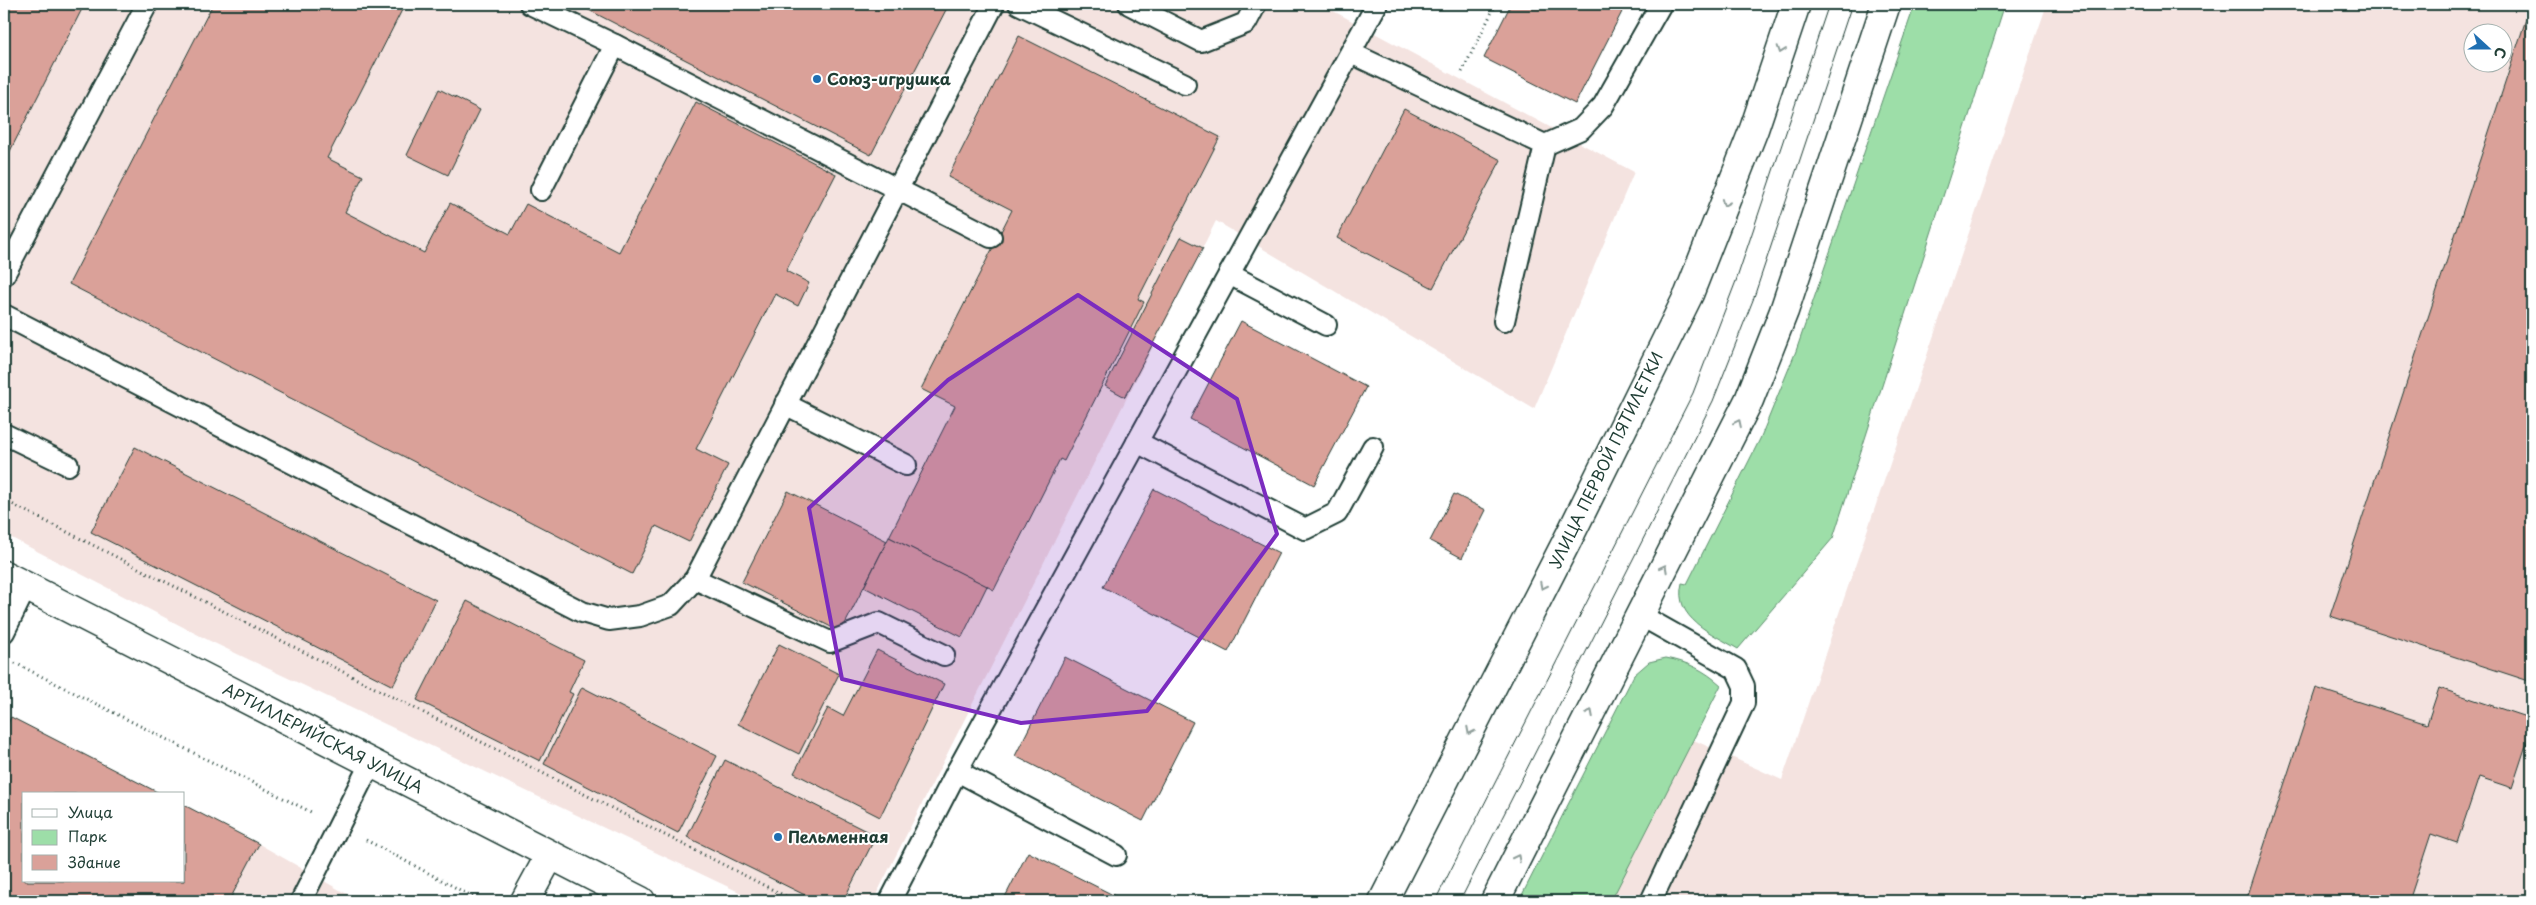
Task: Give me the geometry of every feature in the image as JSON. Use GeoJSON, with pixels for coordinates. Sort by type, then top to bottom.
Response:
{"type":"FeatureCollection","features":[{"type":"Feature","properties":{"kind":"main road","name":"УЛИЦА ПЕРВОЙ ПЯТИЛЕТКИ"},"geometry":{"type":"LineString","coordinates":[[1383,901],[1572,531],[1689,294],[1754,129],[1796,4]]}},
{"type":"Feature","properties":{"kind":"main road"},"geometry":{"type":"LineString","coordinates":[[1495,901],[1729,441],[1768,356],[1886,4]]}},
{"type":"Feature","properties":{"kind":"main road","name":"АРТИЛЛЕРИЙСКАЯ УЛИЦА"},"geometry":{"type":"LineString","coordinates":[[15,581],[641,901]]}},
{"type":"Feature","properties":{"kind":"main road"},"geometry":{"type":"LineString","coordinates":[[525,901],[550,855]]}},
{"type":"Feature","properties":{"kind":"lane"},"geometry":{"type":"LineString","coordinates":[[4,275],[146,4]]}},
{"type":"Feature","properties":{"kind":"lane"},"geometry":{"type":"LineString","coordinates":[[530,4],[615,45],[991,236]]}},
{"type":"Feature","properties":{"kind":"lane"},"geometry":{"type":"LineString","coordinates":[[4,316],[582,612],[609,620],[640,616],[671,605],[695,579],[785,404],[899,190],[994,4]]}},
{"type":"Feature","properties":{"kind":"lane"},"geometry":{"type":"LineString","coordinates":[[1019,4],[1185,84]]}},
{"type":"Feature","properties":{"kind":"lane"},"geometry":{"type":"LineString","coordinates":[[1129,4],[1201,41],[1246,23],[1256,4]]}},
{"type":"Feature","properties":{"kind":"lane"},"geometry":{"type":"LineString","coordinates":[[890,901],[957,771],[1377,4]]}},
{"type":"Feature","properties":{"kind":"lane"},"geometry":{"type":"LineString","coordinates":[[1546,145],[1580,129],[1603,106],[1661,4]]}},
{"type":"Feature","properties":{"kind":"lane"},"geometry":{"type":"LineString","coordinates":[[541,190],[615,45]]}},
{"type":"Feature","properties":{"kind":"lane"},"geometry":{"type":"LineString","coordinates":[[1351,53],[1546,145]]}},
{"type":"Feature","properties":{"kind":"lane"},"geometry":{"type":"LineString","coordinates":[[1504,321],[1546,145]]}},
{"type":"Feature","properties":{"kind":"lane"},"geometry":{"type":"LineString","coordinates":[[1229,274],[1326,325]]}},
{"type":"Feature","properties":{"kind":"lane"},"geometry":{"type":"LineString","coordinates":[[785,404],[906,465]]}},
{"type":"Feature","properties":{"kind":"lane"},"geometry":{"type":"LineString","coordinates":[[4,434],[68,465]]}},
{"type":"Feature","properties":{"kind":"lane"},"geometry":{"type":"LineString","coordinates":[[1137,442],[1306,529],[1337,513],[1373,447]]}},
{"type":"Feature","properties":{"kind":"lane"},"geometry":{"type":"LineString","coordinates":[[695,579],[830,642],[878,623],[944,655]]}},
{"type":"Feature","properties":{"kind":"lane"},"geometry":{"type":"LineString","coordinates":[[4,632],[15,581]]}},
{"type":"Feature","properties":{"kind":"lane"},"geometry":{"type":"LineString","coordinates":[[1640,615],[1736,669],[1744,686],[1744,703],[1651,901]]}},
{"type":"Feature","properties":{"kind":"lane"},"geometry":{"type":"LineString","coordinates":[[301,901],[371,762]]}},
{"type":"Feature","properties":{"kind":"lane"},"geometry":{"type":"LineString","coordinates":[[957,771],[1116,855]]}},
{"type":"Feature","properties":{"kind":"path"},"geometry":{"type":"LineString","coordinates":[[1448,99],[1496,4]]}},
{"type":"Feature","properties":{"kind":"path"},"geometry":{"type":"LineString","coordinates":[[4,500],[795,901]]}},
{"type":"Feature","properties":{"kind":"path"},"geometry":{"type":"LineString","coordinates":[[13,661],[339,826],[481,901]]}},
{"type":"Feature","properties":{"kind":"highlighted area"},"geometry":{"type":"Polygon","coordinates":[[[1078,295],[1237,399],[1277,534],[1147,711],[1021,723],[842,679],[809,508],[948,380],[1078,295]]]}},
{"type":"Feature","properties":{"kind":"shaded area"},"geometry":{"type":"Polygon","coordinates":[[[4,4],[1325,4],[1324,6],[1634,172],[1534,409],[1216,221],[873,901],[758,901],[210,641],[4,534],[4,4]]]}},
{"type":"Feature","properties":{"kind":"shaded area"},"geometry":{"type":"Polygon","coordinates":[[[2047,4],[2532,4],[2532,901],[1592,901],[1676,732],[1782,780],[2047,4]]]}},
{"type":"Feature","properties":{"kind":"shaded area"},"geometry":{"type":"Polygon","coordinates":[[[11,717],[157,792],[22,792],[22,882],[185,882],[185,806],[259,844],[359,901],[4,901],[4,719],[9,721],[11,717]]]}},
{"type":"Feature","properties":{"kind":"green space"},"geometry":{"type":"Polygon","coordinates":[[[1915,4],[2005,4],[1833,538],[1738,649],[1706,631],[1689,615],[1683,606],[1681,596],[1682,583],[1687,584],[1760,439],[1796,351],[1915,4]]]}},
{"type":"Feature","properties":{"kind":"green space"},"geometry":{"type":"Polygon","coordinates":[[[1666,658],[1695,667],[1721,685],[1611,901],[1519,901],[1634,675],[1649,662],[1666,658]]]}},
{"type":"Feature","properties":{"kind":"building"},"geometry":{"type":"Polygon","coordinates":[[[4,4],[84,5],[4,163],[4,4]]]}},
{"type":"Feature","properties":{"kind":"building"},"geometry":{"type":"Polygon","coordinates":[[[213,4],[405,4],[327,158],[363,176],[345,212],[424,253],[450,203],[510,234],[526,204],[619,252],[696,102],[836,174],[786,271],[809,283],[798,306],[775,294],[696,449],[728,465],[689,542],[656,526],[632,574],[69,284],[213,4]]]}},
{"type":"Feature","properties":{"kind":"building","name":"Союз-игрушка"},"geometry":{"type":"Polygon","coordinates":[[[577,4],[949,4],[871,155],[577,4]]]}},
{"type":"Feature","properties":{"kind":"building"},"geometry":{"type":"Polygon","coordinates":[[[1511,4],[1528,4],[1533,6],[1534,4],[1626,4],[1575,104],[1484,58],[1511,4]]]}},
{"type":"Feature","properties":{"kind":"building"},"geometry":{"type":"Polygon","coordinates":[[[2532,4],[2532,682],[2330,616],[2509,72],[2514,72],[2514,56],[2532,4]]]}},
{"type":"Feature","properties":{"kind":"building"},"geometry":{"type":"Polygon","coordinates":[[[1019,36],[1220,137],[1138,299],[1144,302],[1064,461],[1060,459],[994,590],[889,537],[955,406],[921,389],[1012,210],[948,177],[1019,36]]]}},
{"type":"Feature","properties":{"kind":"building"},"geometry":{"type":"Polygon","coordinates":[[[439,89],[480,110],[448,175],[407,155],[439,89]]]}},
{"type":"Feature","properties":{"kind":"building"},"geometry":{"type":"Polygon","coordinates":[[[1404,109],[1501,160],[1433,288],[1337,238],[1404,109]]]}},
{"type":"Feature","properties":{"kind":"building"},"geometry":{"type":"Polygon","coordinates":[[[1181,237],[1203,248],[1125,397],[1105,386],[1181,237]]]}},
{"type":"Feature","properties":{"kind":"building"},"geometry":{"type":"Polygon","coordinates":[[[1241,321],[1366,387],[1314,485],[1190,419],[1241,321]]]}},
{"type":"Feature","properties":{"kind":"building"},"geometry":{"type":"Polygon","coordinates":[[[135,447],[436,600],[393,686],[91,532],[135,447]]]}},
{"type":"Feature","properties":{"kind":"building"},"geometry":{"type":"Polygon","coordinates":[[[1154,489],[1279,553],[1228,652],[1103,587],[1154,489]]]}},
{"type":"Feature","properties":{"kind":"building"},"geometry":{"type":"Polygon","coordinates":[[[788,491],[887,541],[841,632],[742,582],[788,491]]]}},
{"type":"Feature","properties":{"kind":"building"},"geometry":{"type":"Polygon","coordinates":[[[1454,494],[1486,510],[1462,558],[1430,541],[1454,494]]]}},
{"type":"Feature","properties":{"kind":"building"},"geometry":{"type":"Polygon","coordinates":[[[889,537],[987,586],[962,637],[864,587],[889,537]]]}},
{"type":"Feature","properties":{"kind":"building"},"geometry":{"type":"Polygon","coordinates":[[[467,601],[584,660],[569,692],[573,694],[540,761],[417,700],[467,601]]]}},
{"type":"Feature","properties":{"kind":"building"},"geometry":{"type":"Polygon","coordinates":[[[779,644],[839,674],[799,754],[738,724],[779,644]]]}},
{"type":"Feature","properties":{"kind":"building"},"geometry":{"type":"Polygon","coordinates":[[[877,650],[944,684],[880,817],[794,773],[828,708],[843,716],[877,650]]]}},
{"type":"Feature","properties":{"kind":"building"},"geometry":{"type":"Polygon","coordinates":[[[1065,657],[1193,722],[1143,821],[1015,756],[1065,657]]]}},
{"type":"Feature","properties":{"kind":"building"},"geometry":{"type":"Polygon","coordinates":[[[582,687],[717,756],[678,833],[544,764],[582,687]]]}},
{"type":"Feature","properties":{"kind":"building"},"geometry":{"type":"Polygon","coordinates":[[[2316,688],[2427,724],[2439,688],[2532,719],[2532,727],[2512,788],[2479,777],[2457,843],[2431,834],[2409,901],[2246,901],[2316,688]]]}},
{"type":"Feature","properties":{"kind":"building"},"geometry":{"type":"Polygon","coordinates":[[[11,717],[157,792],[22,792],[22,882],[185,882],[185,806],[259,844],[229,901],[4,901],[4,732],[11,717]]]}},
{"type":"Feature","properties":{"kind":"building"},"geometry":{"type":"Polygon","coordinates":[[[725,760],[876,836],[843,901],[817,901],[687,837],[725,760]]]}},
{"type":"Feature","properties":{"kind":"building"},"geometry":{"type":"Polygon","coordinates":[[[1028,852],[1123,900],[1123,901],[1003,901],[1028,852]]]}},
{"type":"Feature","properties":{"kind":"tram line"},"geometry":{"type":"LineString","coordinates":[[1435,901],[1693,393],[1736,281],[1829,4]]}},
{"type":"Feature","properties":{"kind":"tram line"},"geometry":{"type":"LineString","coordinates":[[1460,901],[1713,401],[1753,300],[1852,4]]}},
{"type":"Feature","properties":{"kind":"place","name":"Союз-игрушка"},"geometry":{"type":"Point","coordinates":[817,79]}},
{"type":"Feature","properties":{"kind":"place","name":"Пельменная"},"geometry":{"type":"Point","coordinates":[778,837]}}]}
